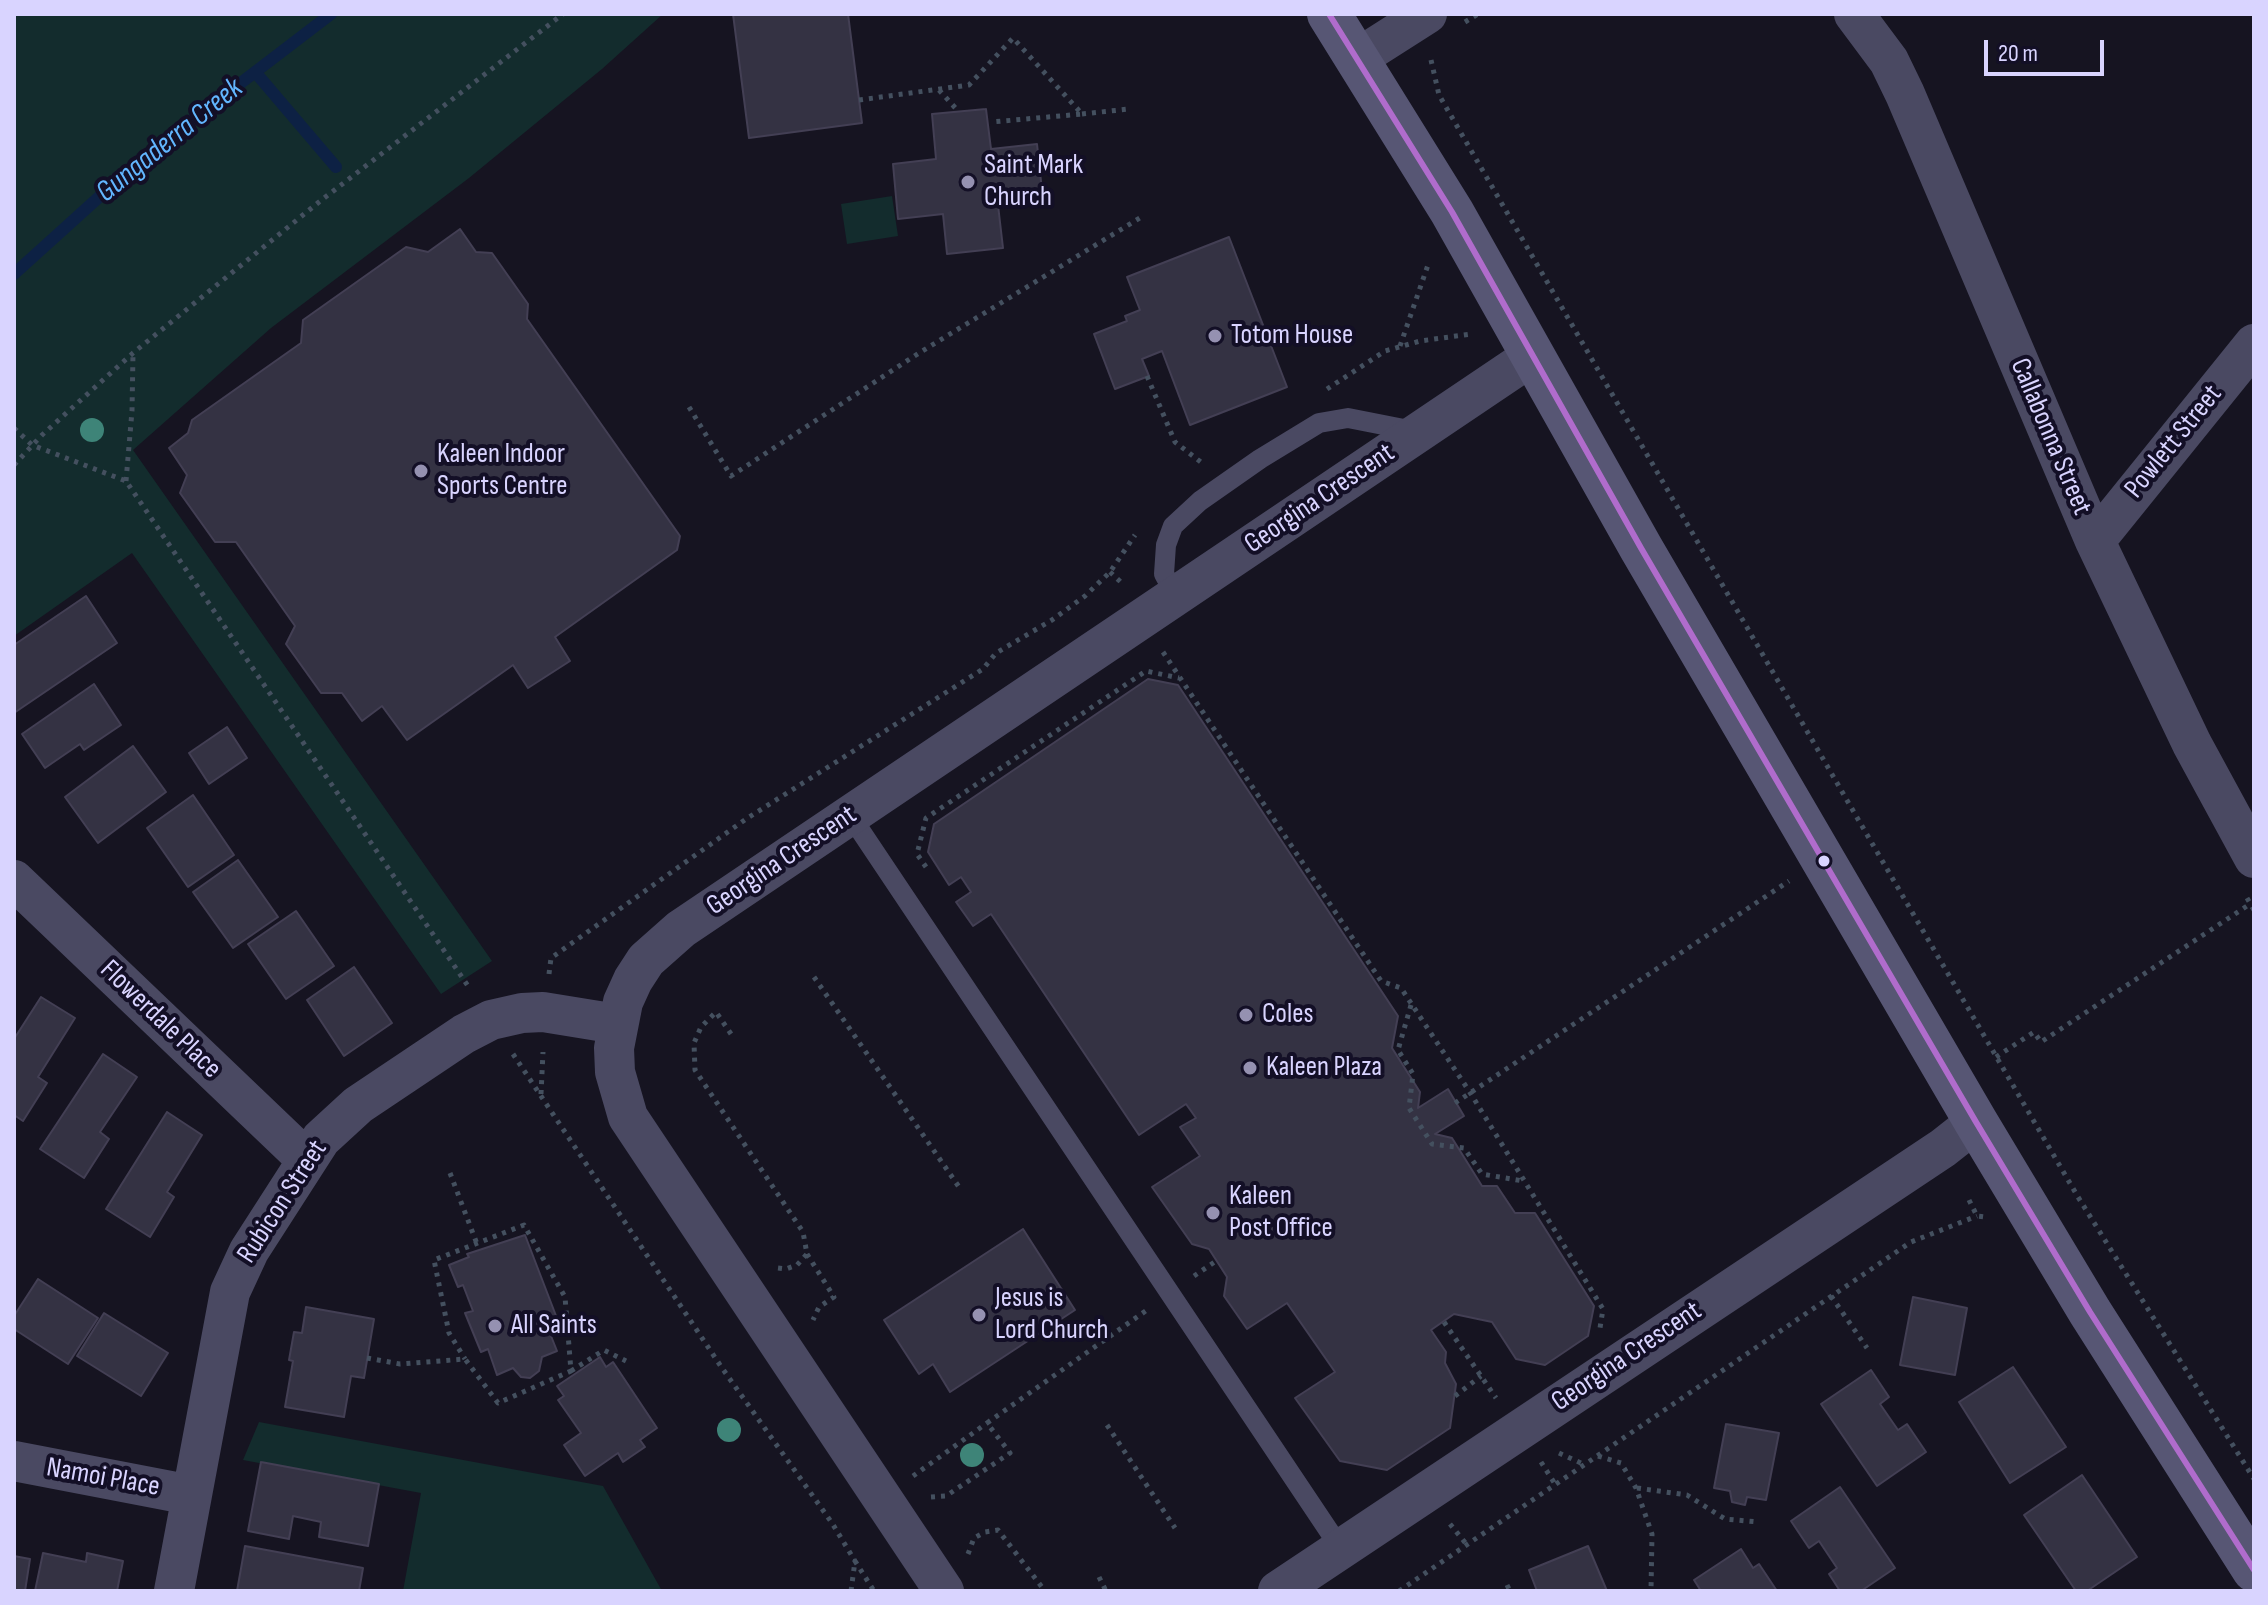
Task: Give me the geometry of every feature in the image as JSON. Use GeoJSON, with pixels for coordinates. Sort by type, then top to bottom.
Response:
{"type":"FeatureCollection","features":[{"type":"Feature","properties":{"kind":"street"},"geometry":{"type":"LineString","coordinates":[[1329,14],[1452,212],[1641,548],[1976,1122],[2090,1312],[2254,1570]]}},
{"type":"Feature","properties":{"kind":"street"},"geometry":{"type":"LineString","coordinates":[[1358,58],[1427,14]]}},
{"type":"Feature","properties":{"kind":"street","name":"Callabonna Street"},"geometry":{"type":"LineString","coordinates":[[1872,20],[2095,541],[2185,731],[2254,858]]}},
{"type":"Feature","properties":{"kind":"street","name":"Powlett Street"},"geometry":{"type":"LineString","coordinates":[[2095,541],[2254,344]]}},
{"type":"Feature","properties":{"kind":"street","name":"Georgina Crescent"},"geometry":{"type":"LineString","coordinates":[[943,1589],[628,1117],[615,1072],[614,1048],[623,1002],[633,980],[646,960],[662,944],[1532,356]]}},
{"type":"Feature","properties":{"kind":"street","name":"Flowerdale Place"},"geometry":{"type":"LineString","coordinates":[[14,880],[306,1159]]}},
{"type":"Feature","properties":{"kind":"street","name":"Rubicon Street"},"geometry":{"type":"LineString","coordinates":[[174,1591],[230,1292],[249,1251],[321,1139],[358,1105],[464,1034],[491,1020],[545,1012],[617,1024]]}},
{"type":"Feature","properties":{"kind":"street","name":"Georgina Crescent"},"geometry":{"type":"LineString","coordinates":[[1278,1591],[1943,1148],[1976,1122]]}},
{"type":"Feature","properties":{"kind":"street","name":"Namoi Place"},"geometry":{"type":"LineString","coordinates":[[14,1461],[191,1495]]}},
{"type":"Feature","properties":{"kind":"lane"},"geometry":{"type":"LineString","coordinates":[[1176,596],[1164,574],[1166,545],[1173,526],[1200,501],[1260,459],[1319,423],[1348,418],[1420,432]]}},
{"type":"Feature","properties":{"kind":"lane"},"geometry":{"type":"LineString","coordinates":[[850,815],[1341,1549]]}},
{"type":"Feature","properties":{"kind":"path"},"geometry":{"type":"LineString","coordinates":[[14,465],[133,353],[319,202],[563,14]]}},
{"type":"Feature","properties":{"kind":"path"},"geometry":{"type":"LineString","coordinates":[[859,100],[969,85],[1013,38],[1082,114]]}},
{"type":"Feature","properties":{"kind":"path"},"geometry":{"type":"LineString","coordinates":[[938,89],[959,112]]}},
{"type":"Feature","properties":{"kind":"path"},"geometry":{"type":"LineString","coordinates":[[1439,95],[2085,1210],[2254,1479]]}},
{"type":"Feature","properties":{"kind":"path"},"geometry":{"type":"LineString","coordinates":[[992,122],[1129,109]]}},
{"type":"Feature","properties":{"kind":"path"},"geometry":{"type":"LineString","coordinates":[[689,407],[731,476],[919,353],[1143,216]]}},
{"type":"Feature","properties":{"kind":"path"},"geometry":{"type":"LineString","coordinates":[[1400,346],[1429,262]]}},
{"type":"Feature","properties":{"kind":"path"},"geometry":{"type":"LineString","coordinates":[[1322,393],[1385,351],[1471,334]]}},
{"type":"Feature","properties":{"kind":"path"},"geometry":{"type":"LineString","coordinates":[[126,481],[133,353]]}},
{"type":"Feature","properties":{"kind":"path"},"geometry":{"type":"LineString","coordinates":[[1147,376],[1175,442],[1209,469]]}},
{"type":"Feature","properties":{"kind":"path"},"geometry":{"type":"LineString","coordinates":[[14,428],[32,445],[126,481],[722,1368],[832,1523],[874,1591]]}},
{"type":"Feature","properties":{"kind":"path"},"geometry":{"type":"LineString","coordinates":[[541,1095],[551,958],[746,819],[983,669],[996,653],[1052,620],[1085,596],[1110,572],[1140,527]]}},
{"type":"Feature","properties":{"kind":"path"},"geometry":{"type":"LineString","coordinates":[[1165,656],[1381,981],[1401,988],[1471,1094],[1603,1309],[1599,1333]]}},
{"type":"Feature","properties":{"kind":"path"},"geometry":{"type":"LineString","coordinates":[[929,872],[917,854],[926,818],[1146,671],[1179,678]]}},
{"type":"Feature","properties":{"kind":"path"},"geometry":{"type":"LineString","coordinates":[[1455,1103],[1790,881]]}},
{"type":"Feature","properties":{"kind":"path"},"geometry":{"type":"LineString","coordinates":[[1996,1057],[2034,1032],[2041,1042],[2250,904]]}},
{"type":"Feature","properties":{"kind":"path"},"geometry":{"type":"LineString","coordinates":[[814,977],[959,1187]]}},
{"type":"Feature","properties":{"kind":"path"},"geometry":{"type":"LineString","coordinates":[[1411,1004],[1398,1050],[1413,1074],[1409,1108],[1432,1144],[1464,1148],[1482,1174],[1524,1181]]}},
{"type":"Feature","properties":{"kind":"path"},"geometry":{"type":"LineString","coordinates":[[731,1034],[716,1012],[701,1027],[694,1043],[695,1070],[803,1232],[807,1254],[834,1297],[814,1314],[812,1331]]}},
{"type":"Feature","properties":{"kind":"path"},"geometry":{"type":"LineString","coordinates":[[450,1173],[477,1244]]}},
{"type":"Feature","properties":{"kind":"path"},"geometry":{"type":"LineString","coordinates":[[1399,1591],[1911,1242],[1977,1216]]}},
{"type":"Feature","properties":{"kind":"path"},"geometry":{"type":"LineString","coordinates":[[571,1371],[565,1297],[524,1225],[434,1260],[449,1333],[498,1403],[571,1371],[604,1350],[626,1361]]}},
{"type":"Feature","properties":{"kind":"path"},"geometry":{"type":"LineString","coordinates":[[726,1268],[756,1249],[764,1261],[786,1269],[797,1265],[807,1254]]}},
{"type":"Feature","properties":{"kind":"path"},"geometry":{"type":"LineString","coordinates":[[909,1479],[1216,1261]]}},
{"type":"Feature","properties":{"kind":"path"},"geometry":{"type":"LineString","coordinates":[[1831,1296],[1867,1348]]}},
{"type":"Feature","properties":{"kind":"path"},"geometry":{"type":"LineString","coordinates":[[367,1358],[400,1364],[465,1359]]}},
{"type":"Feature","properties":{"kind":"path"},"geometry":{"type":"LineString","coordinates":[[1455,1396],[1481,1376]]}},
{"type":"Feature","properties":{"kind":"path"},"geometry":{"type":"LineString","coordinates":[[1485,1407],[1509,1390]]}},
{"type":"Feature","properties":{"kind":"path"},"geometry":{"type":"LineString","coordinates":[[926,1497],[946,1496],[1010,1453],[987,1423]]}},
{"type":"Feature","properties":{"kind":"path"},"geometry":{"type":"LineString","coordinates":[[1107,1425],[1175,1528]]}},
{"type":"Feature","properties":{"kind":"path"},"geometry":{"type":"LineString","coordinates":[[1536,1456],[1559,1453],[1583,1465]]}},
{"type":"Feature","properties":{"kind":"path"},"geometry":{"type":"LineString","coordinates":[[1597,1455],[1621,1463],[1636,1488],[1652,1534],[1651,1591]]}},
{"type":"Feature","properties":{"kind":"path"},"geometry":{"type":"LineString","coordinates":[[1636,1488],[1687,1495],[1725,1519],[1758,1522]]}},
{"type":"Feature","properties":{"kind":"path"},"geometry":{"type":"LineString","coordinates":[[943,1589],[969,1565],[967,1551],[974,1538],[998,1530],[1045,1591]]}},
{"type":"Feature","properties":{"kind":"path"},"geometry":{"type":"LineString","coordinates":[[851,1591],[855,1561]]}},
{"type":"Feature","properties":{"kind":"path"},"geometry":{"type":"LineString","coordinates":[[1099,1577],[1106,1591]]}},
{"type":"Feature","properties":{"kind":"green space"},"geometry":{"type":"Polygon","coordinates":[[[14,14],[663,14],[602,69],[469,178],[271,328],[133,450],[492,961],[441,994],[132,553],[14,636],[14,14]]]}},
{"type":"Feature","properties":{"kind":"green space"},"geometry":{"type":"Polygon","coordinates":[[[892,196],[898,236],[847,244],[841,204],[892,196]]]}},
{"type":"Feature","properties":{"kind":"green space"},"geometry":{"type":"Polygon","coordinates":[[[259,1422],[603,1486],[662,1591],[403,1591],[421,1493],[243,1460],[259,1422]]]}},
{"type":"Feature","properties":{"kind":"building"},"geometry":{"type":"Polygon","coordinates":[[[733,14],[848,14],[862,123],[749,138],[733,14]]]}},
{"type":"Feature","properties":{"kind":"building","name":"Saint Mark Church"},"geometry":{"type":"Polygon","coordinates":[[[986,109],[991,149],[1037,144],[1043,200],[998,205],[1003,248],[947,254],[943,214],[898,219],[893,164],[936,159],[932,114],[986,109]]]}},
{"type":"Feature","properties":{"kind":"building"},"geometry":{"type":"Polygon","coordinates":[[[460,229],[476,252],[492,253],[528,304],[527,319],[680,536],[677,550],[555,637],[570,661],[528,688],[513,665],[407,740],[382,706],[362,721],[342,693],[321,693],[286,644],[295,626],[236,542],[215,542],[180,493],[187,475],[169,448],[188,433],[192,420],[301,343],[303,320],[406,247],[428,252],[460,229]]]}},
{"type":"Feature","properties":{"kind":"building"},"geometry":{"type":"Polygon","coordinates":[[[1229,237],[1287,387],[1190,425],[1162,351],[1142,359],[1149,376],[1115,389],[1094,334],[1127,321],[1125,316],[1140,310],[1127,277],[1229,237]]]}},
{"type":"Feature","properties":{"kind":"building"},"geometry":{"type":"Polygon","coordinates":[[[86,596],[117,643],[14,713],[14,645],[86,596]]]}},
{"type":"Feature","properties":{"kind":"building","name":"Kaleen Plaza"},"geometry":{"type":"Polygon","coordinates":[[[1148,679],[1178,685],[1398,1016],[1392,1048],[1420,1092],[1418,1108],[1448,1089],[1464,1116],[1435,1134],[1452,1138],[1482,1186],[1497,1186],[1515,1213],[1535,1213],[1594,1306],[1588,1336],[1545,1365],[1516,1359],[1492,1322],[1454,1314],[1431,1330],[1446,1352],[1445,1363],[1456,1384],[1450,1428],[1387,1470],[1340,1461],[1295,1398],[1335,1372],[1287,1303],[1247,1329],[1224,1296],[1227,1277],[1209,1249],[1192,1244],[1152,1187],[1200,1156],[1180,1127],[1196,1118],[1186,1104],[1139,1135],[991,914],[973,926],[956,902],[971,892],[961,877],[949,885],[928,852],[934,824],[1148,679]]]}},
{"type":"Feature","properties":{"kind":"building"},"geometry":{"type":"Polygon","coordinates":[[[94,684],[121,725],[84,750],[80,744],[45,768],[22,734],[94,684]]]}},
{"type":"Feature","properties":{"kind":"building"},"geometry":{"type":"Polygon","coordinates":[[[227,727],[247,758],[209,784],[189,753],[227,727]]]}},
{"type":"Feature","properties":{"kind":"building"},"geometry":{"type":"Polygon","coordinates":[[[133,746],[166,792],[98,843],[65,797],[133,746]]]}},
{"type":"Feature","properties":{"kind":"building"},"geometry":{"type":"Polygon","coordinates":[[[193,795],[234,855],[188,887],[147,828],[193,795]]]}},
{"type":"Feature","properties":{"kind":"building"},"geometry":{"type":"Polygon","coordinates":[[[238,860],[278,917],[233,948],[193,892],[238,860]]]}},
{"type":"Feature","properties":{"kind":"building"},"geometry":{"type":"Polygon","coordinates":[[[296,911],[334,966],[286,999],[248,944],[296,911]]]}},
{"type":"Feature","properties":{"kind":"building"},"geometry":{"type":"Polygon","coordinates":[[[354,967],[392,1023],[344,1056],[307,1000],[354,967]]]}},
{"type":"Feature","properties":{"kind":"building"},"geometry":{"type":"Polygon","coordinates":[[[41,997],[75,1018],[38,1077],[47,1083],[23,1121],[14,1115],[14,1039],[41,997]]]}},
{"type":"Feature","properties":{"kind":"building"},"geometry":{"type":"Polygon","coordinates":[[[103,1054],[137,1077],[100,1132],[109,1139],[84,1178],[40,1149],[103,1054]]]}},
{"type":"Feature","properties":{"kind":"building"},"geometry":{"type":"Polygon","coordinates":[[[167,1112],[202,1135],[167,1192],[174,1197],[150,1237],[106,1209],[167,1112]]]}},
{"type":"Feature","properties":{"kind":"building","name":"Jesus is Lord Church"},"geometry":{"type":"Polygon","coordinates":[[[1023,1229],[1075,1310],[950,1392],[933,1364],[919,1374],[884,1320],[1023,1229]]]}},
{"type":"Feature","properties":{"kind":"building"},"geometry":{"type":"Polygon","coordinates":[[[525,1235],[558,1321],[547,1326],[557,1351],[542,1357],[539,1371],[530,1378],[521,1377],[513,1368],[497,1375],[488,1349],[481,1352],[465,1313],[473,1311],[463,1285],[458,1287],[449,1265],[469,1257],[467,1254],[525,1235]]]}},
{"type":"Feature","properties":{"kind":"building"},"geometry":{"type":"Polygon","coordinates":[[[38,1279],[98,1318],[68,1364],[14,1329],[14,1316],[38,1279]]]}},
{"type":"Feature","properties":{"kind":"building"},"geometry":{"type":"Polygon","coordinates":[[[1913,1297],[1967,1308],[1955,1375],[1900,1365],[1913,1297]]]}},
{"type":"Feature","properties":{"kind":"building"},"geometry":{"type":"Polygon","coordinates":[[[306,1307],[374,1319],[364,1378],[351,1376],[344,1417],[285,1407],[293,1361],[289,1360],[294,1332],[302,1333],[306,1307]]]}},
{"type":"Feature","properties":{"kind":"building"},"geometry":{"type":"Polygon","coordinates":[[[104,1313],[168,1353],[141,1396],[77,1356],[104,1313]]]}},
{"type":"Feature","properties":{"kind":"building"},"geometry":{"type":"Polygon","coordinates":[[[600,1357],[606,1367],[613,1362],[657,1428],[640,1440],[645,1447],[623,1462],[618,1453],[585,1476],[564,1445],[581,1433],[558,1400],[564,1396],[557,1386],[600,1357]]]}},
{"type":"Feature","properties":{"kind":"building"},"geometry":{"type":"Polygon","coordinates":[[[2013,1367],[2066,1447],[2010,1483],[1959,1402],[2013,1367]]]}},
{"type":"Feature","properties":{"kind":"building"},"geometry":{"type":"Polygon","coordinates":[[[1871,1370],[1889,1397],[1880,1404],[1898,1430],[1907,1424],[1926,1452],[1877,1486],[1821,1404],[1871,1370]]]}},
{"type":"Feature","properties":{"kind":"building"},"geometry":{"type":"Polygon","coordinates":[[[1726,1424],[1779,1433],[1766,1500],[1747,1497],[1745,1505],[1732,1502],[1730,1491],[1714,1488],[1726,1424]]]}},
{"type":"Feature","properties":{"kind":"building"},"geometry":{"type":"Polygon","coordinates":[[[261,1462],[379,1484],[368,1546],[319,1537],[321,1522],[293,1516],[289,1539],[248,1531],[261,1462]]]}},
{"type":"Feature","properties":{"kind":"building"},"geometry":{"type":"Polygon","coordinates":[[[2082,1475],[2137,1557],[2087,1591],[2076,1591],[2024,1515],[2082,1475]]]}},
{"type":"Feature","properties":{"kind":"building"},"geometry":{"type":"Polygon","coordinates":[[[1840,1487],[1895,1568],[1861,1591],[1840,1591],[1829,1574],[1837,1568],[1819,1541],[1809,1548],[1791,1521],[1840,1487]]]}},
{"type":"Feature","properties":{"kind":"building"},"geometry":{"type":"Polygon","coordinates":[[[245,1546],[363,1568],[359,1591],[237,1591],[245,1546]]]}},
{"type":"Feature","properties":{"kind":"building"},"geometry":{"type":"Polygon","coordinates":[[[1588,1546],[1607,1591],[1537,1591],[1529,1570],[1588,1546]]]}},
{"type":"Feature","properties":{"kind":"building"},"geometry":{"type":"Polygon","coordinates":[[[1741,1549],[1753,1568],[1759,1564],[1777,1591],[1701,1591],[1694,1580],[1741,1549]]]}},
{"type":"Feature","properties":{"kind":"building"},"geometry":{"type":"Polygon","coordinates":[[[43,1553],[86,1562],[87,1553],[123,1561],[117,1591],[35,1591],[43,1553]]]}},
{"type":"Feature","properties":{"kind":"building"},"geometry":{"type":"Polygon","coordinates":[[[14,1556],[30,1559],[25,1591],[14,1591],[14,1556]]]}},
{"type":"Feature","properties":{"kind":"waterway","name":"Gungaderra Creek"},"geometry":{"type":"LineString","coordinates":[[14,274],[140,160],[331,14]]}},
{"type":"Feature","properties":{"kind":"waterway"},"geometry":{"type":"LineString","coordinates":[[256,73],[336,167]]}},
{"type":"Feature","properties":{"kind":"transit line"},"geometry":{"type":"LineString","coordinates":[[1329,14],[1452,212],[1641,548],[1976,1122],[2090,1312],[2254,1570]]}},
{"type":"Feature","properties":{"kind":"place","name":"Saint Mark Church"},"geometry":{"type":"Point","coordinates":[968,182]}},
{"type":"Feature","properties":{"kind":"place","name":"Totom House"},"geometry":{"type":"Point","coordinates":[1215,336]}},
{"type":"Feature","properties":{"kind":"place","name":"Kaleen Indoor Sports Centre"},"geometry":{"type":"Point","coordinates":[421,471]}},
{"type":"Feature","properties":{"kind":"place","name":"Coles"},"geometry":{"type":"Point","coordinates":[1246,1015]}},
{"type":"Feature","properties":{"kind":"place","name":"Kaleen Plaza"},"geometry":{"type":"Point","coordinates":[1250,1068]}},
{"type":"Feature","properties":{"kind":"place","name":"Kaleen Post Office"},"geometry":{"type":"Point","coordinates":[1213,1213]}},
{"type":"Feature","properties":{"kind":"place","name":"Jesus is Lord Church"},"geometry":{"type":"Point","coordinates":[979,1315]}},
{"type":"Feature","properties":{"kind":"place","name":"All Saints"},"geometry":{"type":"Point","coordinates":[495,1326]}}]}
